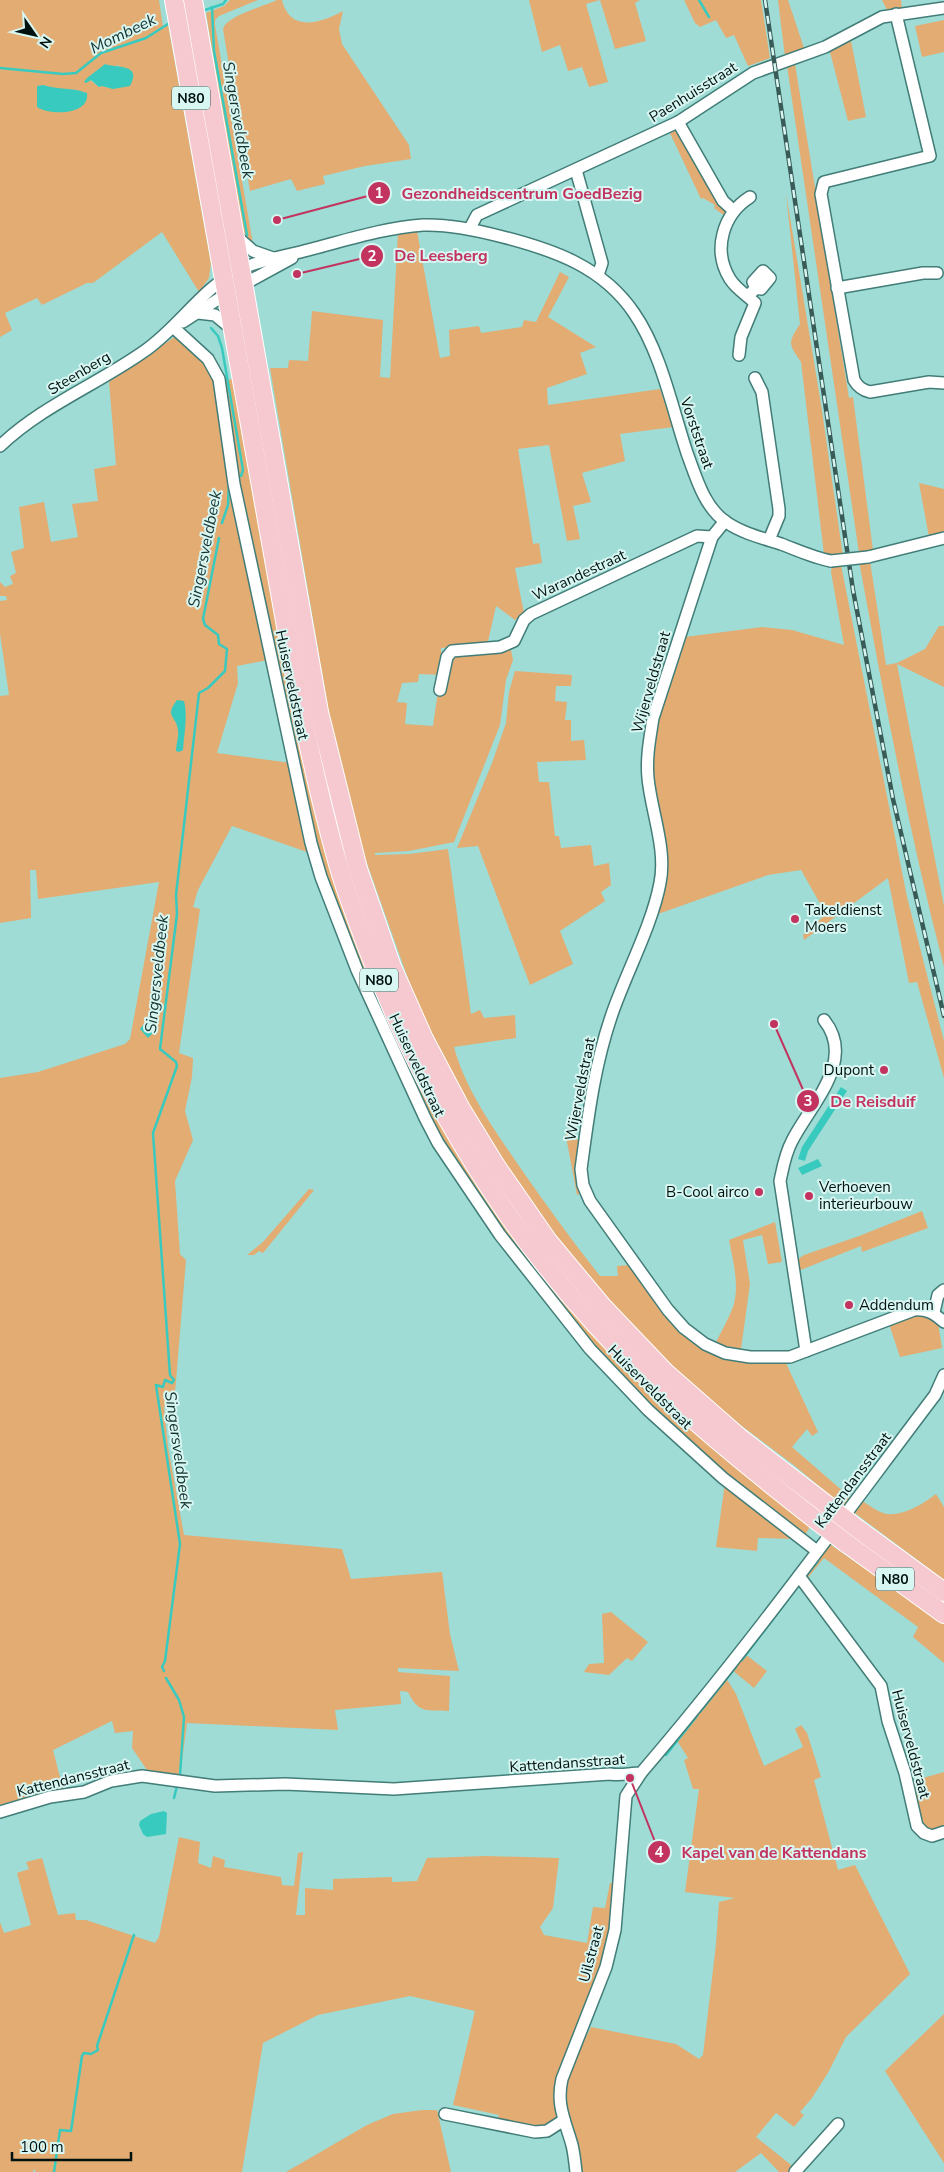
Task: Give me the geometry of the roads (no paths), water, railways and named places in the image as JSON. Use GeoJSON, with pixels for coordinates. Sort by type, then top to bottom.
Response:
{"type":"FeatureCollection","features":[{"type":"Feature","properties":{"kind":"highway","name":"N80"},"geometry":{"type":"LineString","coordinates":[[174,0],[302,716],[341,876],[377,976],[409,1048],[484,1180],[537,1256],[595,1324],[656,1386],[722,1446],[846,1543],[944,1614]]}},
{"type":"Feature","properties":{"kind":"highway","name":"N80"},"geometry":{"type":"LineString","coordinates":[[193,0],[317,703],[337,793],[358,869],[386,950],[424,1039],[461,1109],[496,1166],[548,1240],[603,1307],[666,1372],[739,1437],[858,1529],[944,1592]]}},
{"type":"Feature","properties":{"kind":"street","name":"Paenhuisstraat"},"geometry":{"type":"LineString","coordinates":[[470,228],[477,214],[678,122],[753,73],[825,47],[882,17],[944,8]]}},
{"type":"Feature","properties":{"kind":"street"},"geometry":{"type":"LineString","coordinates":[[896,14],[930,156],[824,182],[821,194],[854,380],[864,391],[870,392],[929,382],[944,383]]}},
{"type":"Feature","properties":{"kind":"street"},"geometry":{"type":"LineString","coordinates":[[678,122],[723,201],[733,210]]}},
{"type":"Feature","properties":{"kind":"street"},"geometry":{"type":"LineString","coordinates":[[576,170],[602,263],[598,275]]}},
{"type":"Feature","properties":{"kind":"street"},"geometry":{"type":"LineString","coordinates":[[739,355],[741,337],[755,303],[752,292],[740,290],[730,279],[723,264],[721,248],[722,235],[733,210],[750,197]]}},
{"type":"Feature","properties":{"kind":"street","name":"Steenberg"},"geometry":{"type":"LineString","coordinates":[[0,446],[47,409],[143,353],[173,327],[204,295],[225,287],[241,277],[279,259],[360,234],[426,225],[470,228]]}},
{"type":"Feature","properties":{"kind":"street","name":"Vorststraat"},"geometry":{"type":"LineString","coordinates":[[470,228],[555,252],[576,261],[598,275],[618,293],[634,313],[653,350],[699,485],[713,510],[725,521],[744,531],[832,561],[868,557],[944,538]]}},
{"type":"Feature","properties":{"kind":"street"},"geometry":{"type":"LineString","coordinates":[[234,234],[253,251],[279,259]]}},
{"type":"Feature","properties":{"kind":"street"},"geometry":{"type":"LineString","coordinates":[[837,288],[923,273],[937,274]]}},
{"type":"Feature","properties":{"kind":"street","name":"Steenberg"},"geometry":{"type":"LineString","coordinates":[[173,327],[198,313],[225,287]]}},
{"type":"Feature","properties":{"kind":"street"},"geometry":{"type":"LineString","coordinates":[[198,313],[215,315],[232,329]]}},
{"type":"Feature","properties":{"kind":"street","name":"Huiserveldstraat"},"geometry":{"type":"LineString","coordinates":[[173,327],[208,359],[219,379],[234,484],[311,843],[321,877],[357,970],[429,1127],[500,1235],[590,1349],[648,1410],[723,1478],[817,1551]]}},
{"type":"Feature","properties":{"kind":"street"},"geometry":{"type":"LineString","coordinates":[[755,378],[762,392],[779,516],[769,540]]}},
{"type":"Feature","properties":{"kind":"street","name":"Wijerveldstraat"},"geometry":{"type":"LineString","coordinates":[[725,521],[712,537],[653,718],[648,749],[648,778],[660,854],[660,882],[650,914],[611,1017],[597,1065],[581,1169],[583,1184],[590,1201],[668,1310],[684,1328],[705,1344],[725,1353],[750,1358],[790,1356],[914,1310],[921,1309],[934,1312]]}},
{"type":"Feature","properties":{"kind":"street","name":"Warandestraat"},"geometry":{"type":"LineString","coordinates":[[440,690],[447,656],[452,651],[500,647],[514,641],[524,620],[531,614],[697,536],[712,537]]}},
{"type":"Feature","properties":{"kind":"street"},"geometry":{"type":"LineString","coordinates":[[806,1351],[780,1181],[784,1158],[792,1139],[823,1092],[832,1074],[835,1053],[833,1031],[824,1020]]}},
{"type":"Feature","properties":{"kind":"street"},"geometry":{"type":"LineString","coordinates":[[944,1290],[938,1295],[934,1312],[944,1322],[944,1326]]}},
{"type":"Feature","properties":{"kind":"street","name":"Kattendansstraat"},"geometry":{"type":"LineString","coordinates":[[0,1812],[50,1797],[84,1792],[111,1781],[142,1776],[215,1786],[285,1784],[394,1789],[610,1774],[618,1776],[628,1773],[641,1773],[719,1681],[799,1576],[935,1395],[944,1374]]}},
{"type":"Feature","properties":{"kind":"street","name":"Huiserveldstraat"},"geometry":{"type":"LineString","coordinates":[[799,1576],[881,1686],[888,1721],[905,1773],[917,1826],[924,1834],[932,1836],[944,1832]]}},
{"type":"Feature","properties":{"kind":"street","name":"Uilstraat"},"geometry":{"type":"LineString","coordinates":[[576,2172],[572,2147],[559,2106],[562,2079],[606,1967],[615,1930],[626,1796],[641,1773]]}},
{"type":"Feature","properties":{"kind":"street"},"geometry":{"type":"LineString","coordinates":[[618,1776],[629,1789]]}},
{"type":"Feature","properties":{"kind":"street"},"geometry":{"type":"LineString","coordinates":[[444,2114],[535,2132],[547,2131],[564,2120]]}},
{"type":"Feature","properties":{"kind":"street"},"geometry":{"type":"LineString","coordinates":[[795,2172],[838,2124]]}},
{"type":"Feature","properties":{"kind":"water"},"geometry":{"type":"Polygon","coordinates":[[[105,64],[130,70],[133,73],[133,79],[130,86],[113,89],[99,87],[91,80],[86,83],[84,82],[105,64]]]}},
{"type":"Feature","properties":{"kind":"water"},"geometry":{"type":"Polygon","coordinates":[[[43,85],[87,93],[86,100],[82,106],[68,112],[43,110],[37,107],[37,86],[43,85]]]}},
{"type":"Feature","properties":{"kind":"water"},"geometry":{"type":"Polygon","coordinates":[[[177,700],[184,701],[186,712],[183,750],[179,752],[176,751],[177,725],[171,713],[177,700]]]}},
{"type":"Feature","properties":{"kind":"water"},"geometry":{"type":"Polygon","coordinates":[[[151,1018],[153,1033],[148,1038],[140,1029],[151,1018]]]}},
{"type":"Feature","properties":{"kind":"water"},"geometry":{"type":"Polygon","coordinates":[[[841,1087],[847,1091],[808,1151],[805,1161],[798,1159],[802,1147],[841,1087]]]}},
{"type":"Feature","properties":{"kind":"water"},"geometry":{"type":"Polygon","coordinates":[[[818,1159],[822,1166],[802,1175],[798,1168],[818,1159]]]}},
{"type":"Feature","properties":{"kind":"water"},"geometry":{"type":"Polygon","coordinates":[[[164,1811],[167,1813],[166,1834],[147,1837],[143,1834],[139,1825],[140,1821],[151,1814],[164,1811]]]}},
{"type":"Feature","properties":{"kind":"waterway","name":"Mombeek"},"geometry":{"type":"LineString","coordinates":[[205,10],[223,4],[226,0]]}},
{"type":"Feature","properties":{"kind":"waterway"},"geometry":{"type":"LineString","coordinates":[[699,0],[709,17]]}},
{"type":"Feature","properties":{"kind":"waterway","name":"Singersveldbeek"},"geometry":{"type":"LineString","coordinates":[[212,7],[214,51],[247,235]]}},
{"type":"Feature","properties":{"kind":"waterway","name":"Mombeek"},"geometry":{"type":"LineString","coordinates":[[0,68],[63,74],[76,73],[101,53],[146,38],[168,24]]}},
{"type":"Feature","properties":{"kind":"waterway","name":"Singersveldbeek"},"geometry":{"type":"LineString","coordinates":[[211,328],[218,336],[222,348],[243,470],[241,476]]}},
{"type":"Feature","properties":{"kind":"waterway","name":"Singersveldbeek"},"geometry":{"type":"LineString","coordinates":[[222,523],[228,505],[229,482]]}},
{"type":"Feature","properties":{"kind":"waterway","name":"Singersveldbeek"},"geometry":{"type":"LineString","coordinates":[[164,1671],[162,1667],[165,1661],[180,1544],[156,1385],[163,1387],[165,1380],[172,1383],[174,1380],[170,1375],[153,1133],[177,1066],[176,1062],[160,1049],[177,914],[176,895],[199,693],[208,688],[225,671],[227,649],[219,644],[218,635],[205,625],[203,619],[219,538]]}},
{"type":"Feature","properties":{"kind":"waterway"},"geometry":{"type":"LineString","coordinates":[[805,1577],[818,1561]]}},
{"type":"Feature","properties":{"kind":"waterway"},"geometry":{"type":"LineString","coordinates":[[742,1660],[799,1585]]}},
{"type":"Feature","properties":{"kind":"waterway"},"geometry":{"type":"LineString","coordinates":[[700,1712],[736,1667]]}},
{"type":"Feature","properties":{"kind":"waterway","name":"Singersveldbeek"},"geometry":{"type":"LineString","coordinates":[[166,1678],[179,1700],[184,1717],[180,1775]]}},
{"type":"Feature","properties":{"kind":"waterway"},"geometry":{"type":"LineString","coordinates":[[666,1755],[697,1716]]}},
{"type":"Feature","properties":{"kind":"waterway","name":"Singersveldbeek"},"geometry":{"type":"LineString","coordinates":[[174,1798],[177,1786]]}},
{"type":"Feature","properties":{"kind":"waterway","name":"Singersveldbeek"},"geometry":{"type":"LineString","coordinates":[[54,2172],[60,2130],[71,2131],[82,2056],[84,2053],[91,2054],[98,2050],[97,2046],[134,1935]]}},
{"type":"Feature","properties":{"kind":"railway"},"geometry":{"type":"LineString","coordinates":[[765,0],[853,590],[893,799],[944,1016]]}},
{"type":"Feature","properties":{"kind":"place","name":"Gezondheidscentrum GoedBezig"},"geometry":{"type":"Point","coordinates":[277,220]}},
{"type":"Feature","properties":{"kind":"place","name":"De Leesberg"},"geometry":{"type":"Point","coordinates":[297,274]}},
{"type":"Feature","properties":{"kind":"place","name":"Takeldienst Moers"},"geometry":{"type":"Point","coordinates":[795,919]}},
{"type":"Feature","properties":{"kind":"place","name":"De Reisduif"},"geometry":{"type":"Point","coordinates":[774,1024]}},
{"type":"Feature","properties":{"kind":"place","name":"Dupont"},"geometry":{"type":"Point","coordinates":[884,1070]}},
{"type":"Feature","properties":{"kind":"place","name":"B-Cool airco"},"geometry":{"type":"Point","coordinates":[759,1192]}},
{"type":"Feature","properties":{"kind":"place","name":"Verhoeven interieurbouw"},"geometry":{"type":"Point","coordinates":[809,1196]}},
{"type":"Feature","properties":{"kind":"place","name":"Addendum"},"geometry":{"type":"Point","coordinates":[849,1305]}},
{"type":"Feature","properties":{"kind":"place","name":"Kapel van de Kattendans"},"geometry":{"type":"Point","coordinates":[630,1778]}}]}
